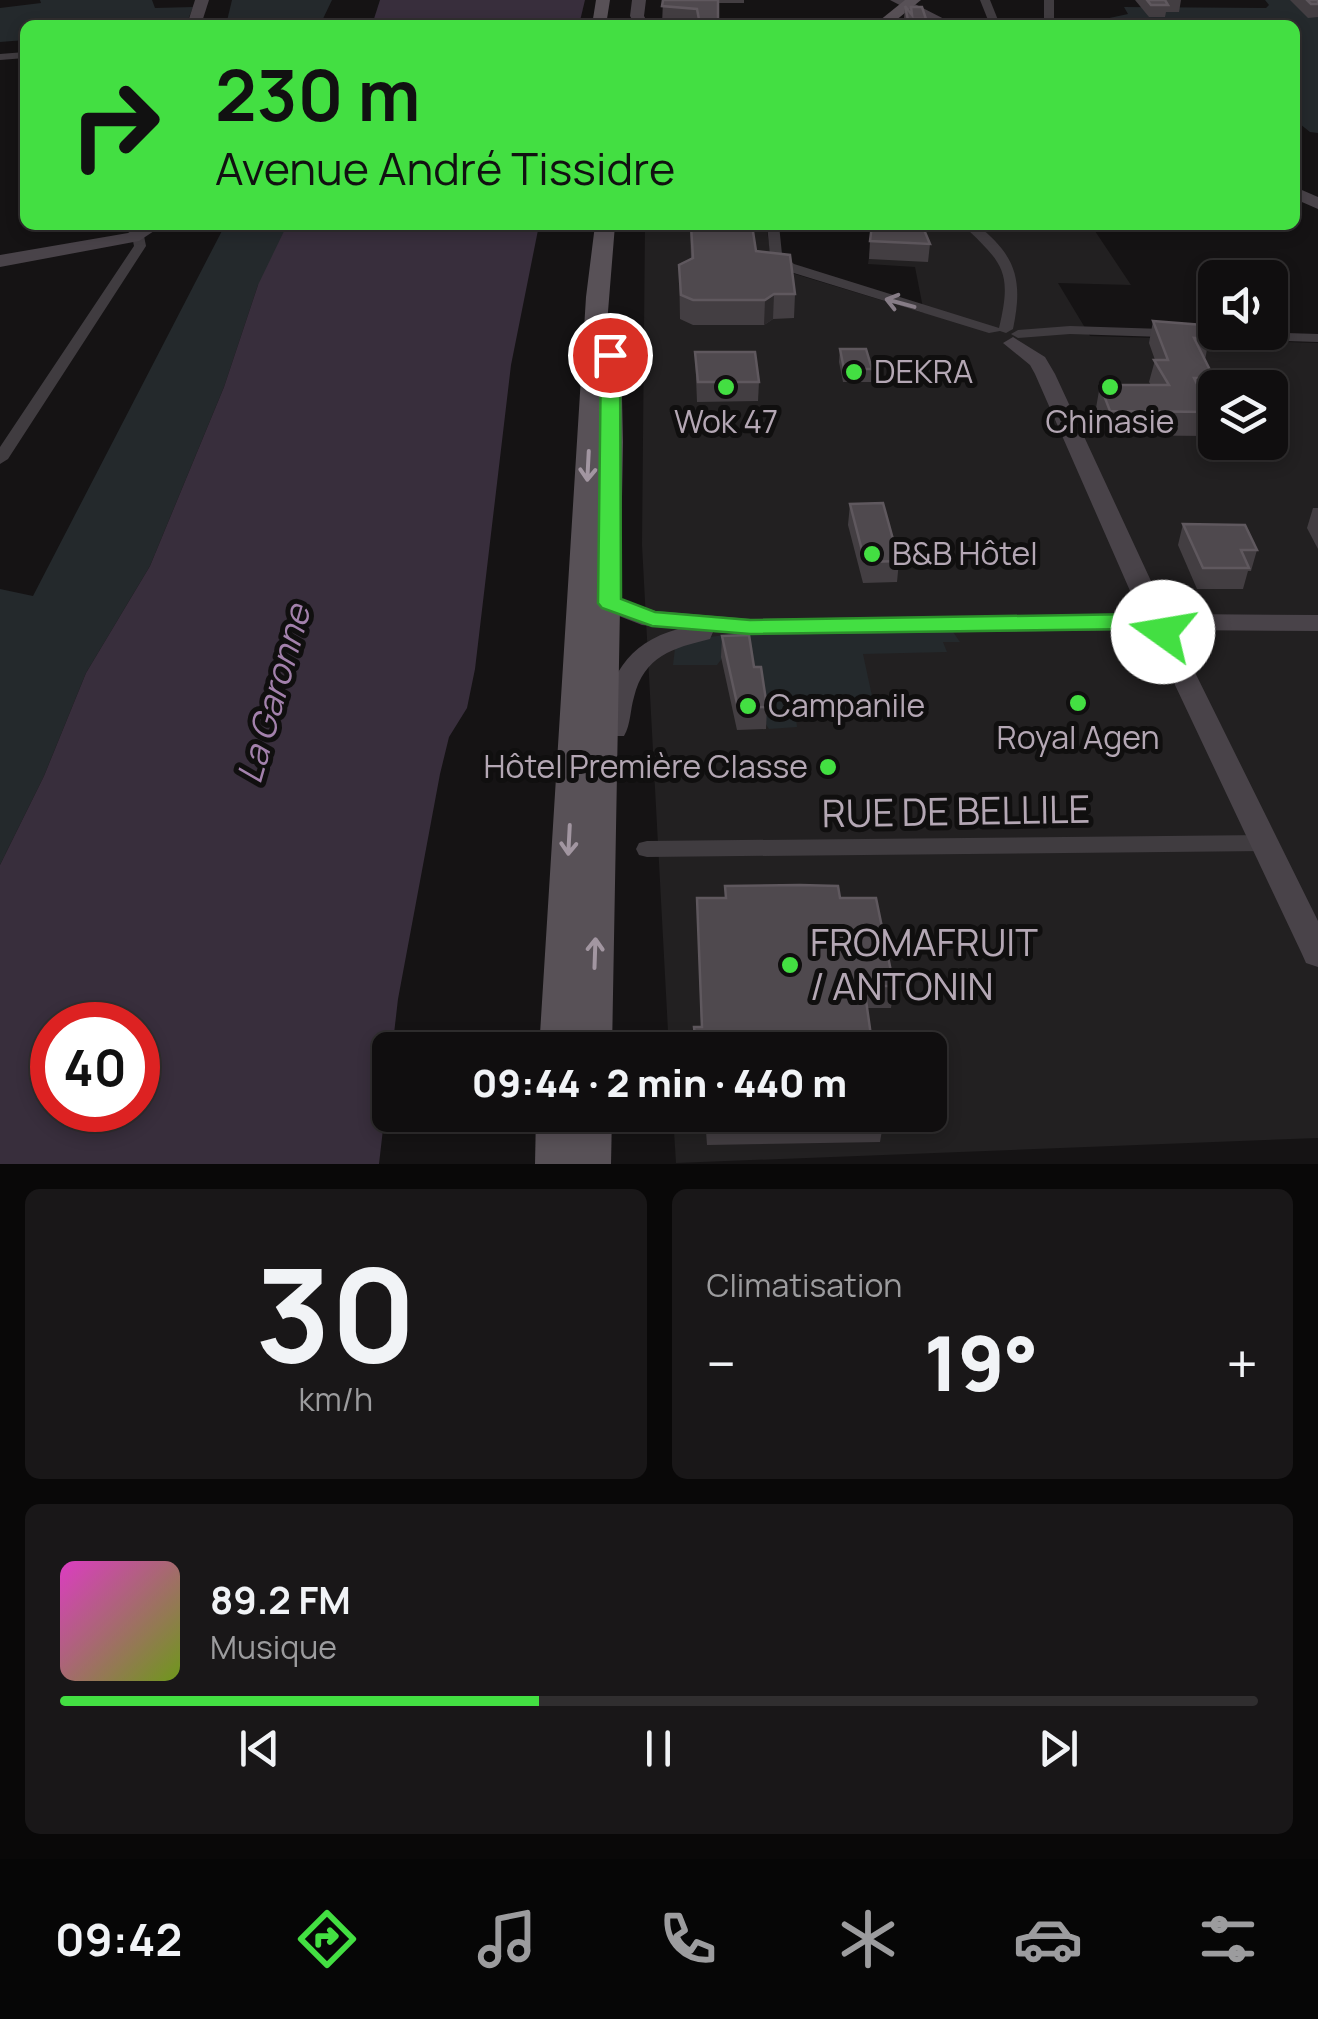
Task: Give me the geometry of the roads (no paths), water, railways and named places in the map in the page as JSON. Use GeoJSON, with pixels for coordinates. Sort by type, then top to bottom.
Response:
{"type":"FeatureCollection","features":[{"type":"Feature","properties":{"kind":"main road"},"geometry":{"type":"LineString","coordinates":[[876,20],[904,1]]}},
{"type":"Feature","properties":{"kind":"main road"},"geometry":{"type":"LineString","coordinates":[[886,20],[904,1]]}},
{"type":"Feature","properties":{"kind":"main road"},"geometry":{"type":"LineString","coordinates":[[559,1032],[596,296],[605,230]]}},
{"type":"Feature","properties":{"kind":"main road"},"geometry":{"type":"LineString","coordinates":[[594,1032],[610,603],[611,394],[602,264]]}},
{"type":"Feature","properties":{"kind":"main road"},"geometry":{"type":"LineString","coordinates":[[555,1164],[556,1132]]}},
{"type":"Feature","properties":{"kind":"main road"},"geometry":{"type":"LineString","coordinates":[[590,1164],[591,1132]]}},
{"type":"Feature","properties":{"kind":"street"},"geometry":{"type":"LineString","coordinates":[[904,1],[940,20]]}},
{"type":"Feature","properties":{"kind":"street"},"geometry":{"type":"LineString","coordinates":[[0,261],[146,230]]}},
{"type":"Feature","properties":{"kind":"street"},"geometry":{"type":"LineString","coordinates":[[0,459],[140,246],[146,230]]}},
{"type":"Feature","properties":{"kind":"street"},"geometry":{"type":"LineString","coordinates":[[774,230],[776,255],[789,267],[1008,334],[1059,330],[1318,338]]}},
{"type":"Feature","properties":{"kind":"street"},"geometry":{"type":"LineString","coordinates":[[975,230],[997,247],[1009,268],[1014,292],[1008,334]]}},
{"type":"Feature","properties":{"kind":"street"},"geometry":{"type":"LineString","coordinates":[[1008,334],[1038,361],[1046,374],[1157,621],[1318,954]]}},
{"type":"Feature","properties":{"kind":"street"},"geometry":{"type":"LineString","coordinates":[[610,603],[652,618],[750,627],[1157,621],[1318,623]]}},
{"type":"Feature","properties":{"kind":"street"},"geometry":{"type":"LineString","coordinates":[[600,846],[624,680],[643,654],[666,640],[750,627]]}},
{"type":"Feature","properties":{"kind":"street","name":"RUE DE BELLILE"},"geometry":{"type":"LineString","coordinates":[[647,850],[1266,843]]}},
{"type":"Feature","properties":{"kind":"water"},"geometry":{"type":"Polygon","coordinates":[[[380,0],[585,0],[580,20],[374,20],[380,0]]]}},
{"type":"Feature","properties":{"kind":"water","name":"La Garonne"},"geometry":{"type":"Polygon","coordinates":[[[285,230],[538,230],[511,365],[467,708],[449,737],[440,774],[394,1032],[372,1032],[372,1132],[383,1132],[379,1164],[0,1164],[0,865],[44,776],[86,673],[150,566],[224,387],[258,285],[285,230]]]}},
{"type":"Feature","properties":{"kind":"place","name":"DEKRA"},"geometry":{"type":"Point","coordinates":[854,372]}},
{"type":"Feature","properties":{"kind":"place","name":"Wok 47"},"geometry":{"type":"Point","coordinates":[726,387]}},
{"type":"Feature","properties":{"kind":"place","name":"Chinasie"},"geometry":{"type":"Point","coordinates":[1110,387]}},
{"type":"Feature","properties":{"kind":"place","name":"B&B Hôtel"},"geometry":{"type":"Point","coordinates":[872,554]}},
{"type":"Feature","properties":{"kind":"place","name":"Royal Agen"},"geometry":{"type":"Point","coordinates":[1078,703]}},
{"type":"Feature","properties":{"kind":"place","name":"Campanile"},"geometry":{"type":"Point","coordinates":[748,706]}},
{"type":"Feature","properties":{"kind":"place","name":"Hôtel Première Classe"},"geometry":{"type":"Point","coordinates":[828,767]}},
{"type":"Feature","properties":{"kind":"place","name":"FROMAFRUIT / ANTONIN"},"geometry":{"type":"Point","coordinates":[790,965]}}]}
